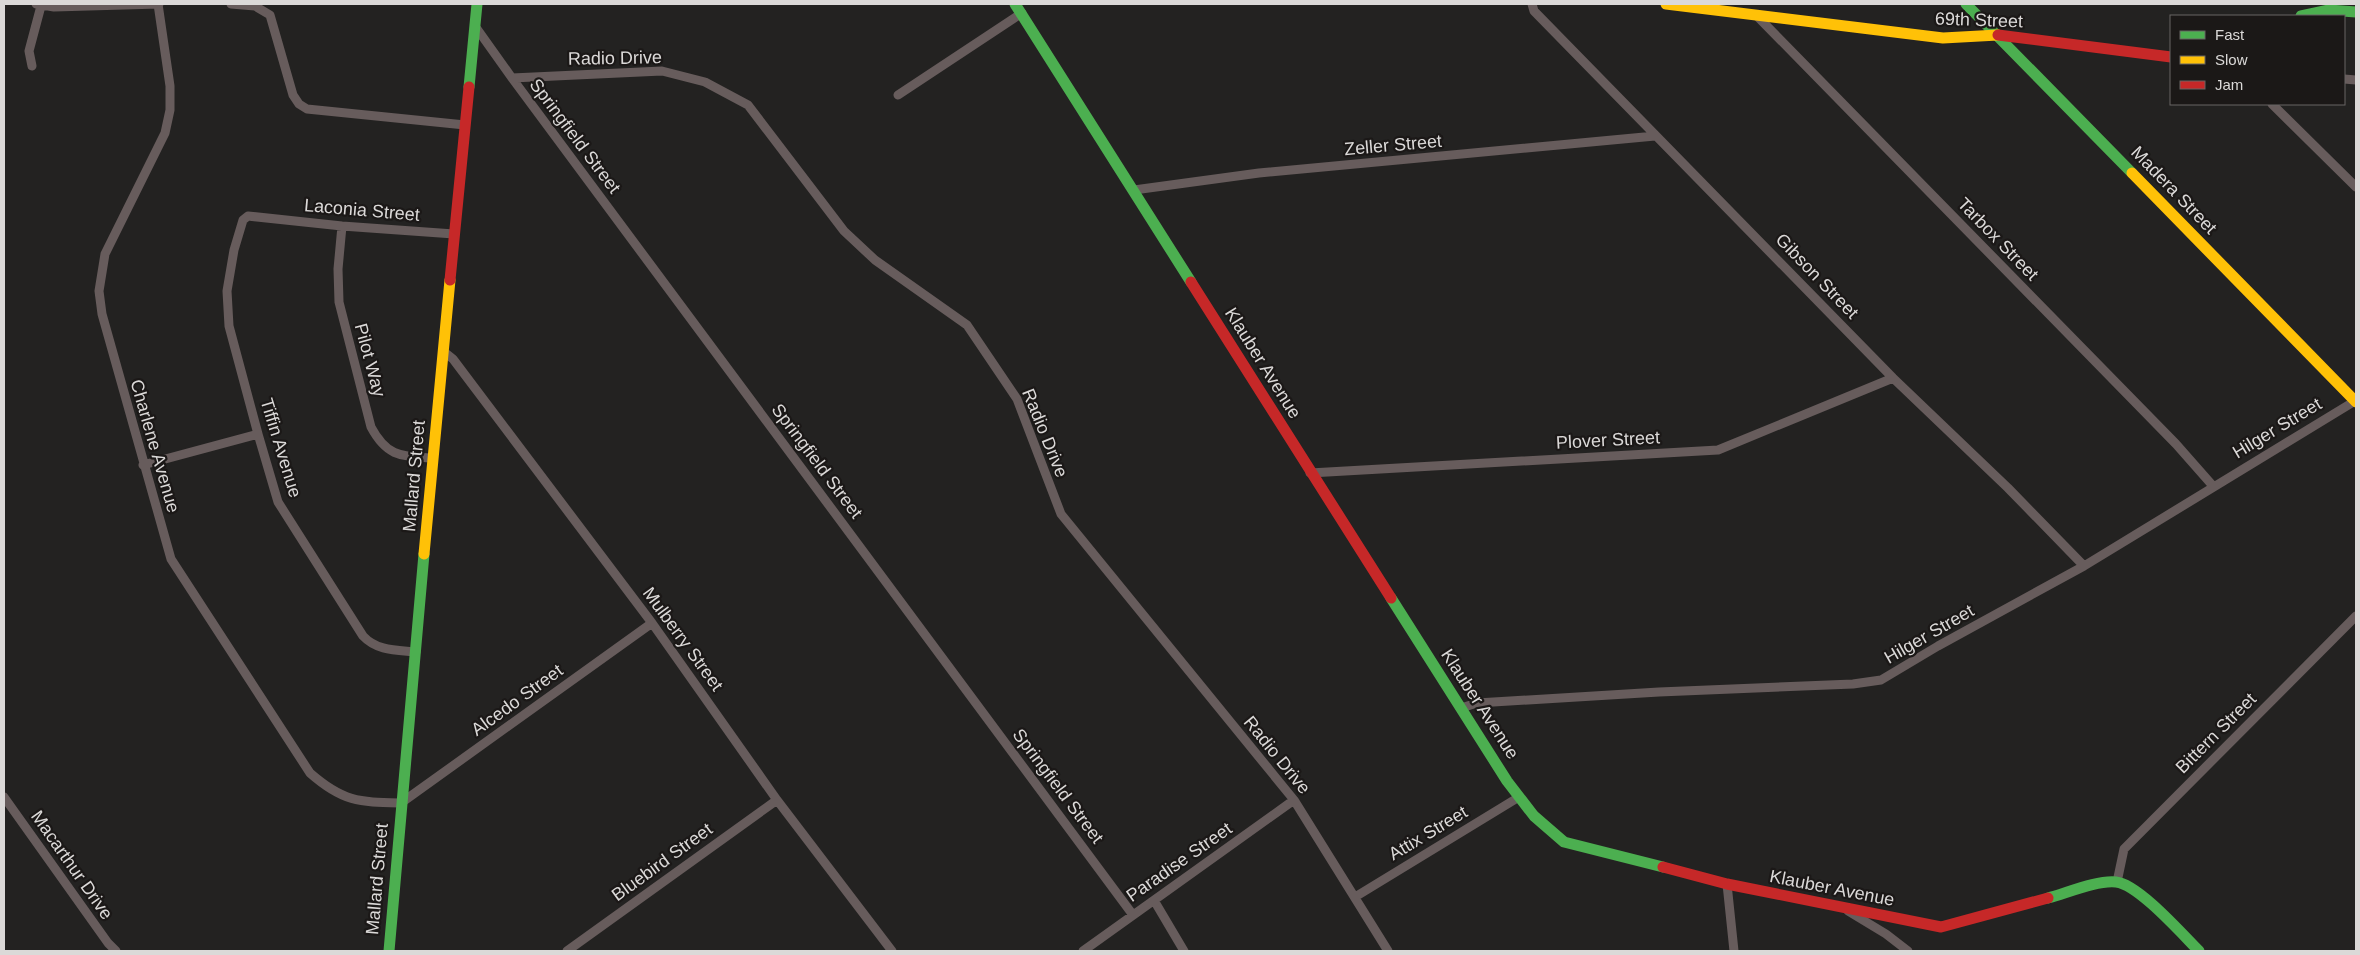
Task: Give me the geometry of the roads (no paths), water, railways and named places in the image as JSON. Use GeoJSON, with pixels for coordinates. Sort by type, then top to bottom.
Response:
{"type":"FeatureCollection","features":[{"type":"Feature","properties":{"kind":"street"},"geometry":{"type":"LineString","coordinates":[[32,66],[29,51],[39,5],[158,4]]}},
{"type":"Feature","properties":{"kind":"street","name":"Charlene Avenue"},"geometry":{"type":"LineString","coordinates":[[158,4],[170,86],[170,110],[164,134],[105,254],[99,291],[102,314],[171,559],[310,773],[330,791],[353,799],[367,802],[401,803]]}},
{"type":"Feature","properties":{"kind":"street"},"geometry":{"type":"LineString","coordinates":[[231,4],[255,6],[270,16],[293,95],[307,109],[466,126]]}},
{"type":"Feature","properties":{"kind":"street","name":"Mallard Street"},"geometry":{"type":"LineString","coordinates":[[389,951],[432,458],[477,4]]}},
{"type":"Feature","properties":{"kind":"street","name":"Gibson Street"},"geometry":{"type":"LineString","coordinates":[[1532,4],[1534,11],[1655,136],[1893,378],[2008,488],[2084,566]]}},
{"type":"Feature","properties":{"kind":"street","name":"69th Street"},"geometry":{"type":"LineString","coordinates":[[1666,4],[1758,17],[1943,38],[1997,35],[2170,57]]}},
{"type":"Feature","properties":{"kind":"street","name":"Madera Street"},"geometry":{"type":"LineString","coordinates":[[1966,4],[2356,402]]}},
{"type":"Feature","properties":{"kind":"street"},"geometry":{"type":"LineString","coordinates":[[898,95],[1018,9]]}},
{"type":"Feature","properties":{"kind":"street","name":"Klauber Avenue"},"geometry":{"type":"LineString","coordinates":[[1018,9],[1134,190],[1310,473],[1461,708],[1519,797],[1551,834],[1564,842],[1727,884],[1941,927],[2102,883],[2117,882]]}},
{"type":"Feature","properties":{"kind":"street"},"geometry":{"type":"LineString","coordinates":[[2306,15],[2329,10],[2356,12]]}},
{"type":"Feature","properties":{"kind":"street","name":"Tarbox Street"},"geometry":{"type":"LineString","coordinates":[[1758,17],[2176,444],[2213,486]]}},
{"type":"Feature","properties":{"kind":"street","name":"Springfield Street"},"geometry":{"type":"LineString","coordinates":[[475,26],[1133,915]]}},
{"type":"Feature","properties":{"kind":"street","name":"Radio Drive"},"geometry":{"type":"LineString","coordinates":[[512,78],[662,71],[705,82],[748,105],[844,231],[875,260],[967,325],[1017,399],[1061,514],[1294,800],[1388,951]]}},
{"type":"Feature","properties":{"kind":"street"},"geometry":{"type":"LineString","coordinates":[[2273,105],[2356,187]]}},
{"type":"Feature","properties":{"kind":"street","name":"Zeller Street"},"geometry":{"type":"LineString","coordinates":[[1134,190],[1259,173],[1655,136]]}},
{"type":"Feature","properties":{"kind":"street","name":"Tiffin Avenue"},"geometry":{"type":"LineString","coordinates":[[268,218],[248,216],[243,220],[230,263],[227,291],[229,326],[278,502],[369,643],[380,648],[416,652]]}},
{"type":"Feature","properties":{"kind":"street","name":"Laconia Street"},"geometry":{"type":"LineString","coordinates":[[268,218],[342,226],[454,234]]}},
{"type":"Feature","properties":{"kind":"street","name":"Pilot Way"},"geometry":{"type":"LineString","coordinates":[[342,226],[338,269],[339,302],[371,427],[378,441],[392,453],[432,458]]}},
{"type":"Feature","properties":{"kind":"street","name":"Mulberry Street"},"geometry":{"type":"LineString","coordinates":[[443,350],[453,359],[652,623],[776,800],[892,951]]}},
{"type":"Feature","properties":{"kind":"street","name":"Plover Street"},"geometry":{"type":"LineString","coordinates":[[1310,473],[1718,450],[1893,378]]}},
{"type":"Feature","properties":{"kind":"street","name":"Hilger Street"},"geometry":{"type":"LineString","coordinates":[[1461,708],[1477,703],[1659,692],[1853,684],[1880,680],[2084,566],[2213,486],[2356,402]]}},
{"type":"Feature","properties":{"kind":"street"},"geometry":{"type":"LineString","coordinates":[[143,465],[258,434]]}},
{"type":"Feature","properties":{"kind":"street","name":"Bittern Street"},"geometry":{"type":"LineString","coordinates":[[2117,882],[2124,849],[2356,616]]}},
{"type":"Feature","properties":{"kind":"street","name":"Alcedo Street"},"geometry":{"type":"LineString","coordinates":[[401,803],[652,623]]}},
{"type":"Feature","properties":{"kind":"street","name":"Macarthur Drive"},"geometry":{"type":"LineString","coordinates":[[4,797],[108,943],[116,951]]}},
{"type":"Feature","properties":{"kind":"street","name":"Attix Street"},"geometry":{"type":"LineString","coordinates":[[1355,897],[1519,797]]}},
{"type":"Feature","properties":{"kind":"street","name":"Bluebird Street"},"geometry":{"type":"LineString","coordinates":[[567,951],[776,800]]}},
{"type":"Feature","properties":{"kind":"street","name":"Paradise Street"},"geometry":{"type":"LineString","coordinates":[[1083,951],[1294,800]]}},
{"type":"Feature","properties":{"kind":"street"},"geometry":{"type":"LineString","coordinates":[[2117,882],[2133,887],[2199,951]]}},
{"type":"Feature","properties":{"kind":"street"},"geometry":{"type":"LineString","coordinates":[[1727,884],[1734,951]]}},
{"type":"Feature","properties":{"kind":"street"},"geometry":{"type":"LineString","coordinates":[[1154,902],[1184,951]]}},
{"type":"Feature","properties":{"kind":"street"},"geometry":{"type":"LineString","coordinates":[[1827,905],[1850,912],[1908,951]]}}]}
